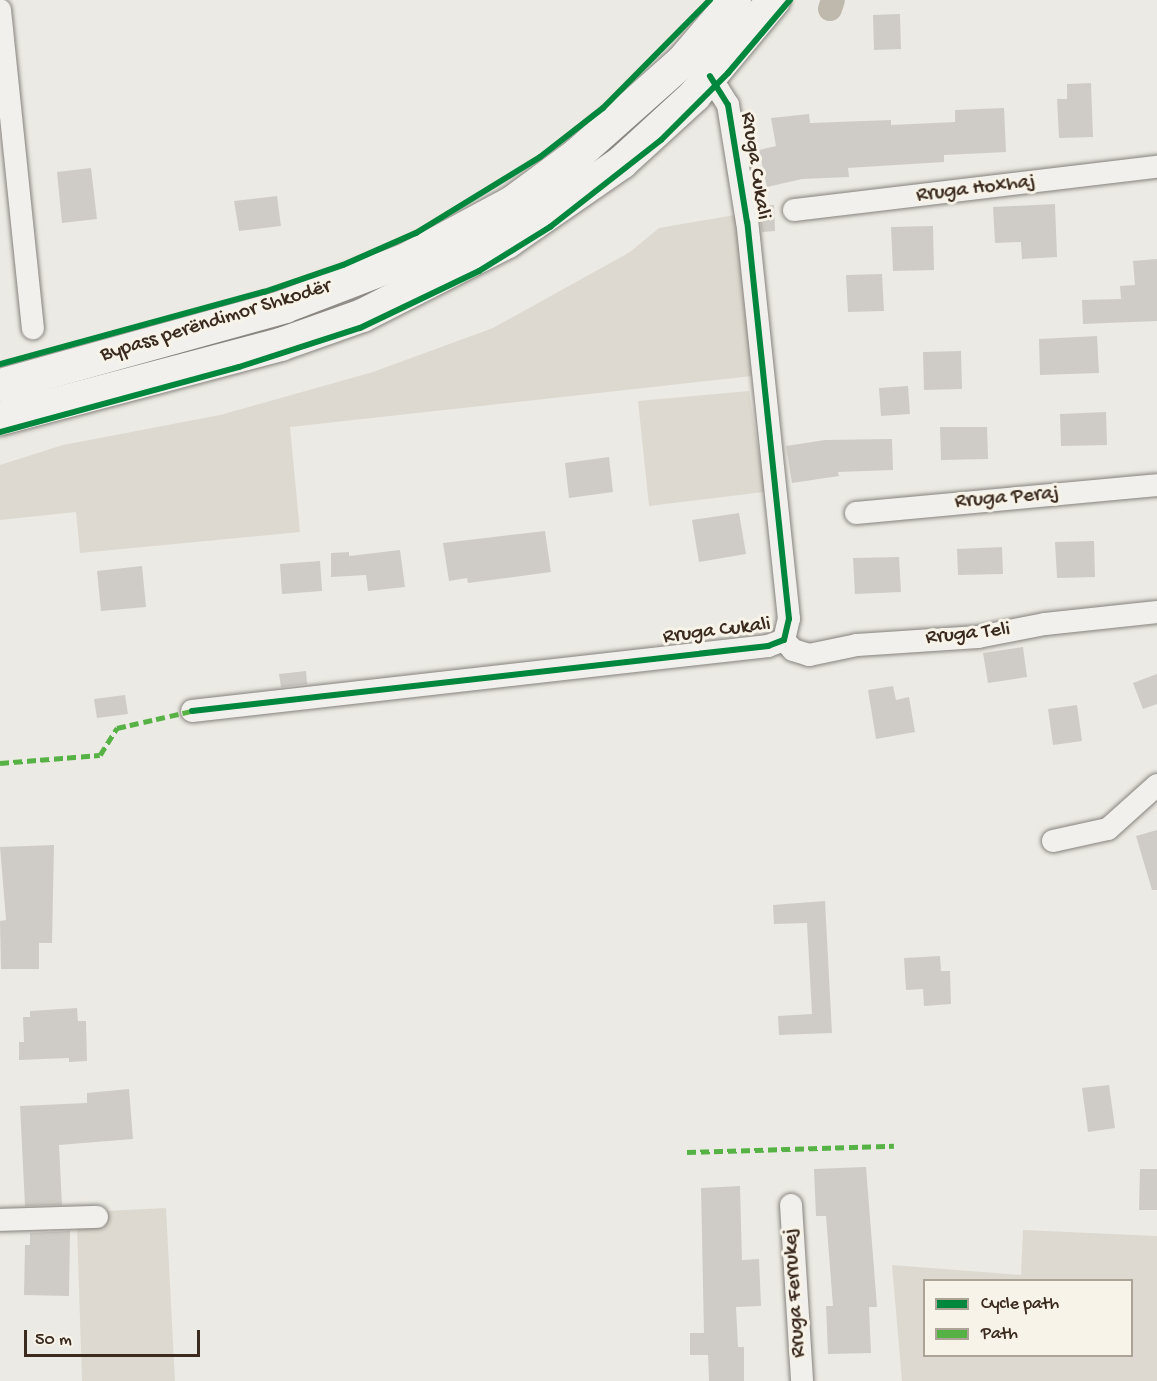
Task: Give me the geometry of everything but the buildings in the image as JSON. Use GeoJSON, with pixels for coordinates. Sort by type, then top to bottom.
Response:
{"type":"FeatureCollection","features":[{"type":"Feature","properties":{"kind":"highway","name":"Bypass perëndimor Shkodër"},"geometry":{"type":"LineString","coordinates":[[0,385],[284,306],[404,260],[512,202],[577,154],[683,60],[734,0]]}},
{"type":"Feature","properties":{"kind":"highway","name":"Bypass perëndimor Shkodër"},"geometry":{"type":"LineString","coordinates":[[0,418],[280,344],[362,315],[507,241],[621,162],[710,76],[773,0]]}},
{"type":"Feature","properties":{"kind":"street"},"geometry":{"type":"LineString","coordinates":[[0,10],[33,328]]}},
{"type":"Feature","properties":{"kind":"street","name":"Rruga Cukali"},"geometry":{"type":"LineString","coordinates":[[192,711],[768,646],[783,640],[789,619],[747,222],[728,105],[710,76]]}},
{"type":"Feature","properties":{"kind":"street","name":"Rruga Hoxhaj"},"geometry":{"type":"LineString","coordinates":[[794,210],[1157,167]]}},
{"type":"Feature","properties":{"kind":"street","name":"Rruga Peraj"},"geometry":{"type":"LineString","coordinates":[[856,513],[1157,485]]}},
{"type":"Feature","properties":{"kind":"street","name":"Rruga Teli"},"geometry":{"type":"LineString","coordinates":[[783,640],[792,650],[809,655],[857,645],[978,637],[1045,624],[1157,612]]}},
{"type":"Feature","properties":{"kind":"street"},"geometry":{"type":"LineString","coordinates":[[1053,842],[1108,829],[1157,785]]}},
{"type":"Feature","properties":{"kind":"street","name":"Rruga Ferrukej"},"geometry":{"type":"LineString","coordinates":[[791,1205],[802,1381]]}},
{"type":"Feature","properties":{"kind":"street"},"geometry":{"type":"LineString","coordinates":[[0,1220],[97,1217]]}},
{"type":"Feature","properties":{"kind":"shaded area"},"geometry":{"type":"Polygon","coordinates":[[[735,215],[752,376],[290,427],[300,532],[80,553],[76,512],[0,520],[0,465],[63,445],[220,415],[373,372],[493,328],[630,252],[659,228],[735,215]]]}},
{"type":"Feature","properties":{"kind":"shaded area"},"geometry":{"type":"Polygon","coordinates":[[[749,391],[765,492],[649,506],[638,401],[749,391]]]}},
{"type":"Feature","properties":{"kind":"shaded area"},"geometry":{"type":"Polygon","coordinates":[[[166,1208],[175,1381],[82,1381],[77,1226],[106,1225],[106,1211],[166,1208]]]}},
{"type":"Feature","properties":{"kind":"shaded area"},"geometry":{"type":"Polygon","coordinates":[[[1023,1230],[1157,1236],[1157,1381],[902,1381],[892,1265],[1021,1275],[1023,1230]]]}},
{"type":"Feature","properties":{"kind":"waterway"},"geometry":{"type":"LineString","coordinates":[[830,9],[833,0]]}},
{"type":"Feature","properties":{"kind":"marked path"},"geometry":{"type":"LineString","coordinates":[[0,763],[100,755],[117,728],[192,711]]}},
{"type":"Feature","properties":{"kind":"marked path"},"geometry":{"type":"LineString","coordinates":[[687,1152],[894,1146]]}},
{"type":"Feature","properties":{"kind":"cycle path"},"geometry":{"type":"LineString","coordinates":[[0,364],[264,292],[343,265],[416,233],[540,157],[603,108],[710,0]]}},
{"type":"Feature","properties":{"kind":"cycle path"},"geometry":{"type":"LineString","coordinates":[[0,432],[239,367],[360,328],[479,271],[550,227],[661,140],[728,73],[790,0]]}},
{"type":"Feature","properties":{"kind":"cycle path"},"geometry":{"type":"LineString","coordinates":[[192,711],[768,646],[784,640],[789,619],[747,222],[728,105],[710,76]]}}]}
